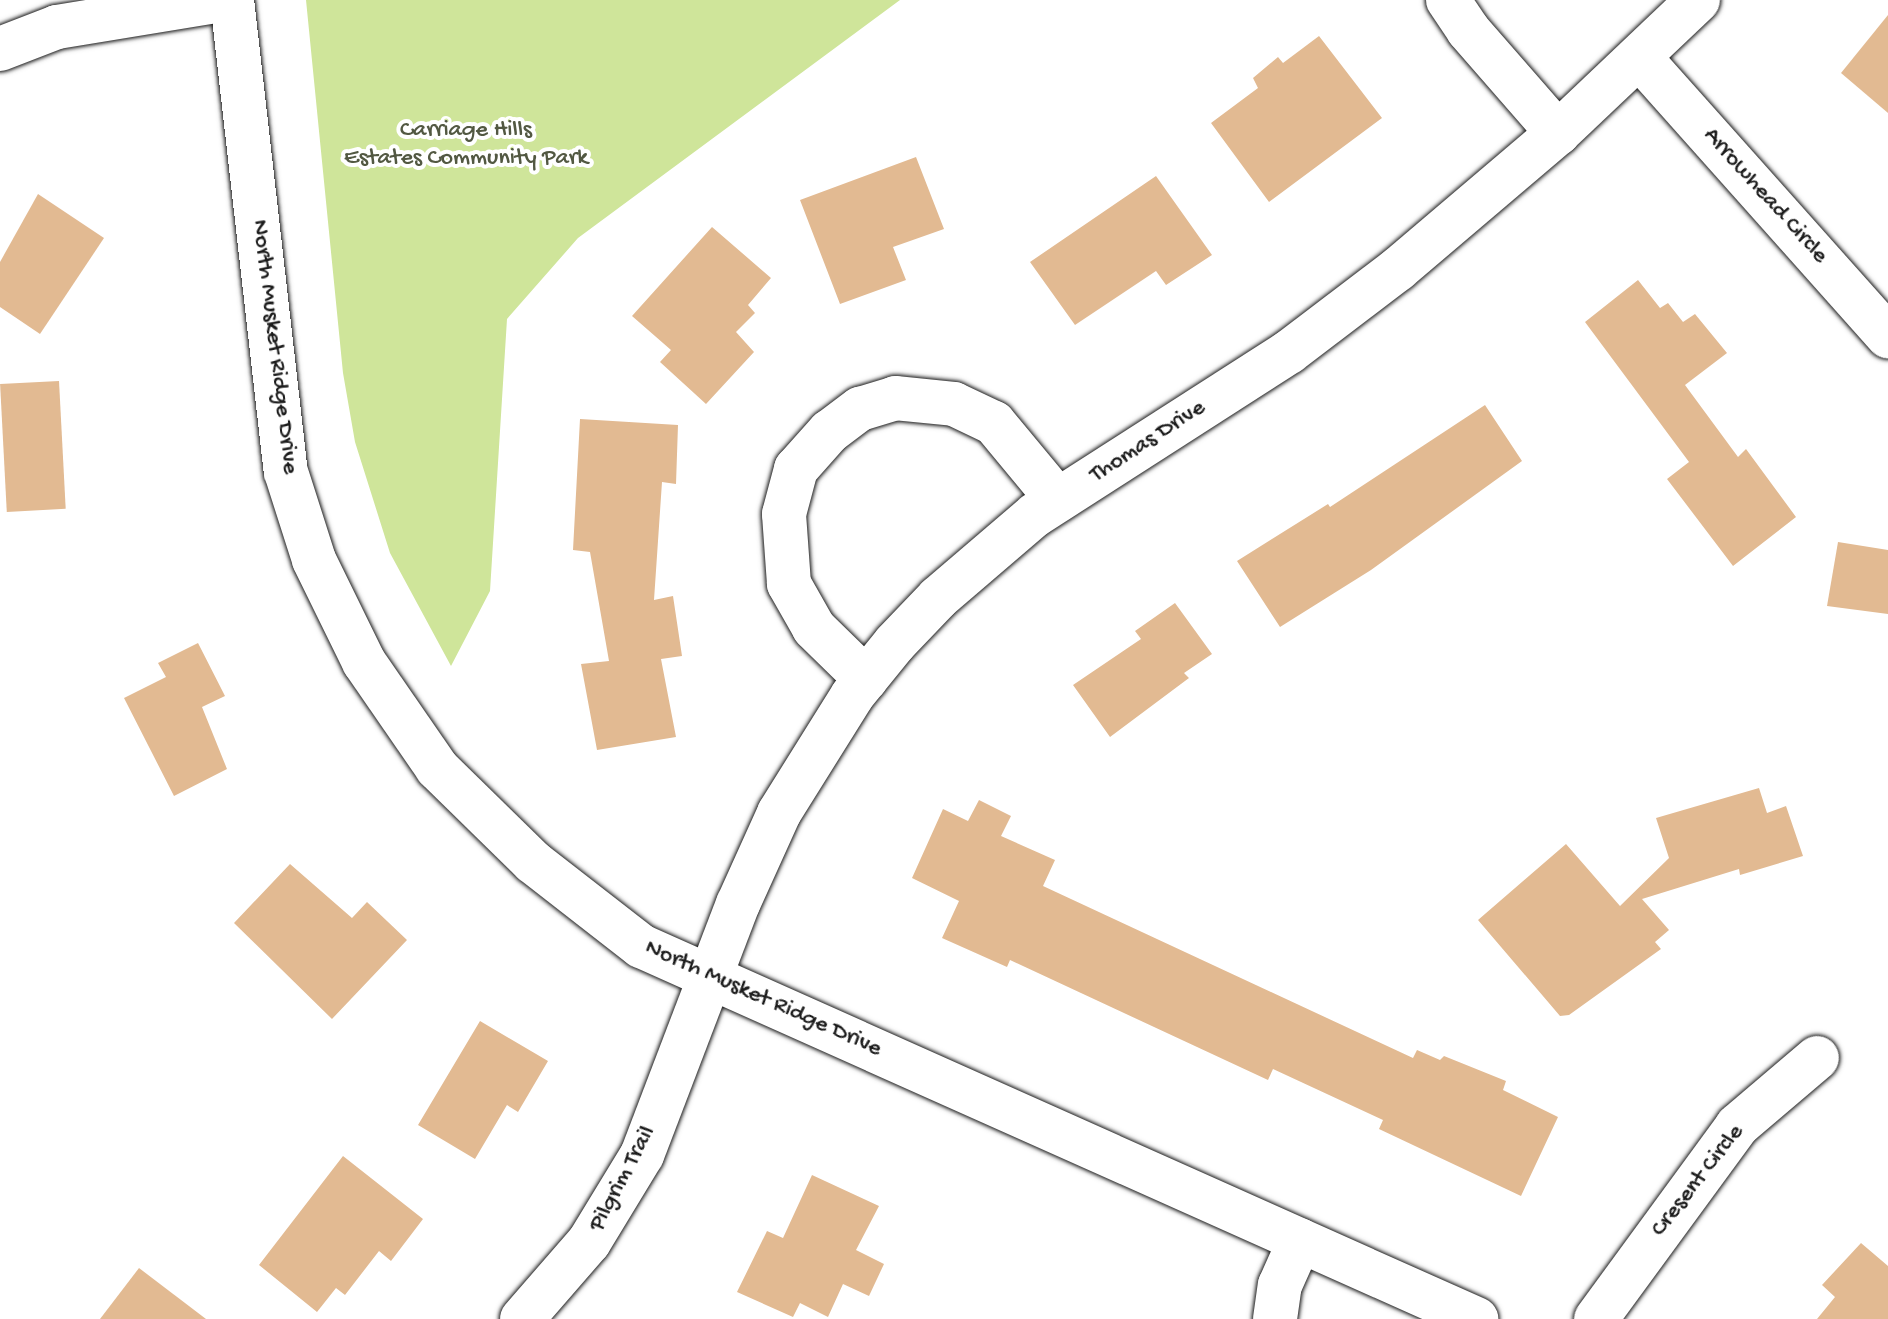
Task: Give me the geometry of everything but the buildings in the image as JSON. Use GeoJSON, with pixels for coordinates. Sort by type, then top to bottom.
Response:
{"type":"FeatureCollection","features":[{"type":"Feature","properties":{"kind":"street"},"geometry":{"type":"LineString","coordinates":[[0,49],[57,27],[222,0]]}},
{"type":"Feature","properties":{"kind":"street","name":"North Musket Ridge Drive"},"geometry":{"type":"LineString","coordinates":[[232,0],[286,472],[314,560],[364,662],[437,768],[533,862],[641,946],[1476,1319]]}},
{"type":"Feature","properties":{"kind":"street"},"geometry":{"type":"LineString","coordinates":[[1448,0],[1468,30],[1558,133]]}},
{"type":"Feature","properties":{"kind":"street","name":"Thomas Drive"},"geometry":{"type":"LineString","coordinates":[[713,977],[738,904],[779,813],[866,679],[938,598],[1058,500],[1289,352],[1410,259],[1558,133],[1698,0]]}},
{"type":"Feature","properties":{"kind":"street","name":"Arrowhead Circle"},"geometry":{"type":"LineString","coordinates":[[1640,58],[1888,336]]}},
{"type":"Feature","properties":{"kind":"street"},"geometry":{"type":"LineString","coordinates":[[866,679],[814,628],[789,584],[784,514],[796,469],[829,432],[860,409],[895,398],[954,404],[994,423],[1058,500]]}},
{"type":"Feature","properties":{"kind":"street","name":"Pilgrim Trail"},"geometry":{"type":"LineString","coordinates":[[524,1318],[589,1242],[642,1155],[713,977]]}},
{"type":"Feature","properties":{"kind":"street","name":"Cresent Circle"},"geometry":{"type":"LineString","coordinates":[[1596,1319],[1737,1126],[1817,1058]]}},
{"type":"Feature","properties":{"kind":"street"},"geometry":{"type":"LineString","coordinates":[[1275,1319],[1280,1285],[1300,1240]]}},
{"type":"Feature","properties":{"kind":"green space","name":"Carriage Hills Estates Community Park"},"geometry":{"type":"Polygon","coordinates":[[[306,0],[900,0],[578,238],[507,319],[490,591],[451,666],[390,553],[355,442],[343,373],[306,0]]]}}]}
